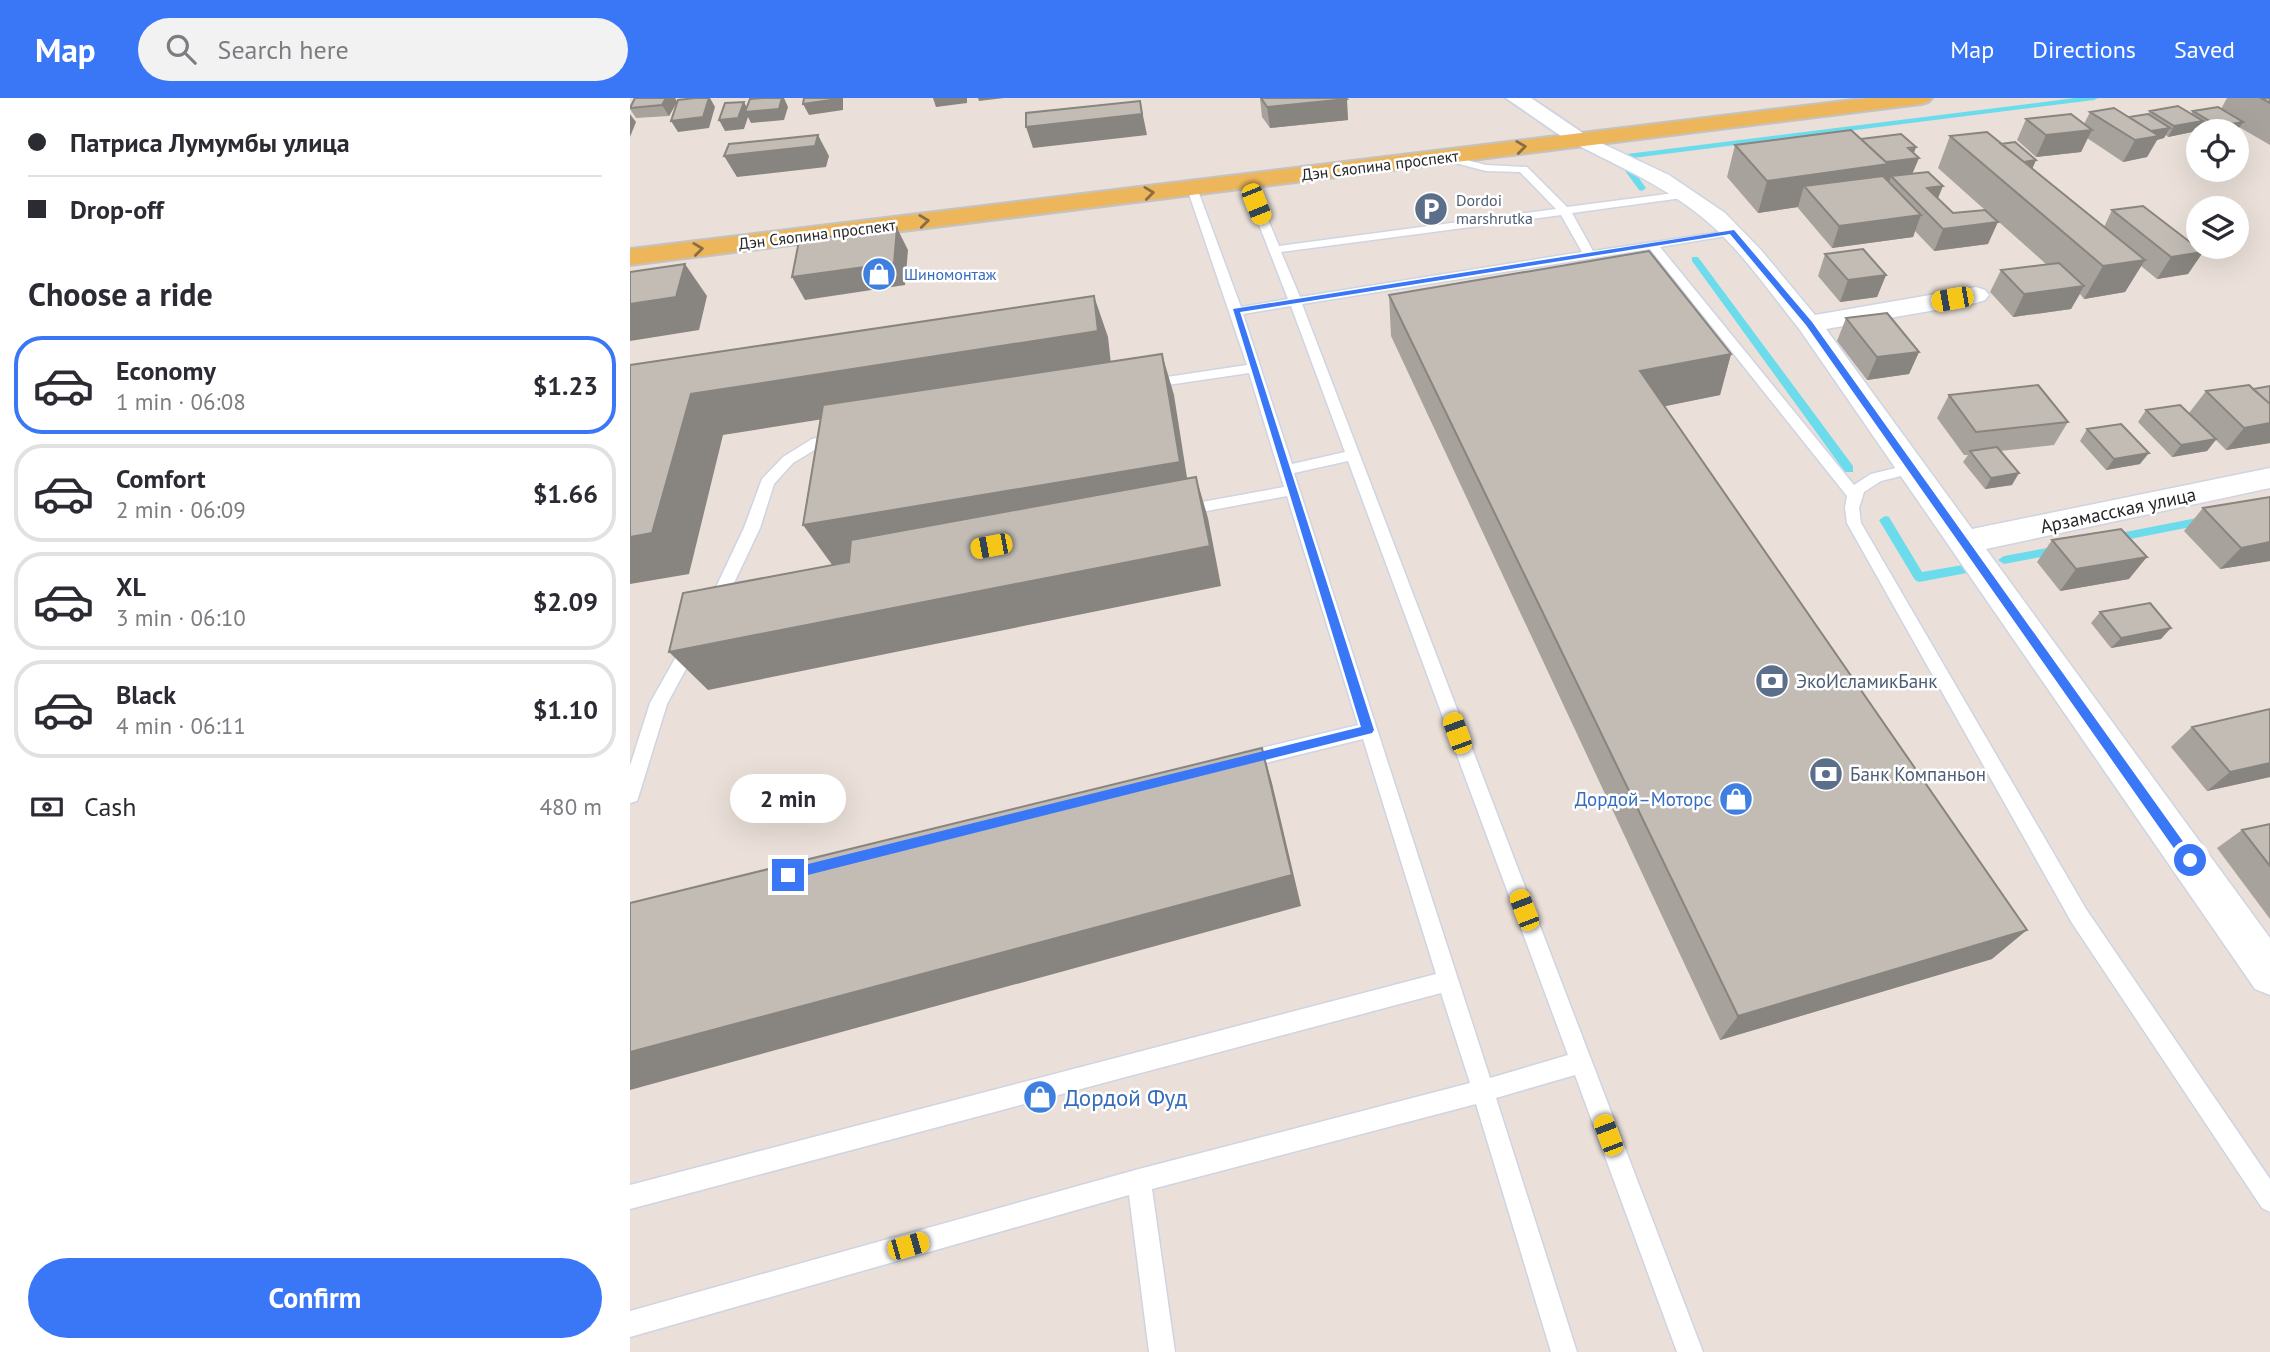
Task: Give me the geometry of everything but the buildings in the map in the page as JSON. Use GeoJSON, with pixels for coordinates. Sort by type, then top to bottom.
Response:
{"type":"FeatureCollection","features":[{"type":"Feature","properties":{"kind":"main road","name":"Дэн Сяопина проспект"},"geometry":{"type":"LineString","coordinates":[[1228,161],[1760,98]]}},
{"type":"Feature","properties":{"kind":"main road","name":"Дэн Сяопина проспект"},"geometry":{"type":"LineString","coordinates":[[630,257],[1921,98]]}},
{"type":"Feature","properties":{"kind":"street"},"geometry":{"type":"LineString","coordinates":[[1517,98],[1582,140],[1619,157],[1682,195],[1732,232],[1809,324],[2270,974]]}},
{"type":"Feature","properties":{"kind":"street"},"geometry":{"type":"LineString","coordinates":[[1809,324],[1976,295]]}},
{"type":"Feature","properties":{"kind":"street","name":"Арзамасская улица"},"geometry":{"type":"LineString","coordinates":[[1965,542],[2270,478]]}},
{"type":"Feature","properties":{"kind":"lane"},"geometry":{"type":"LineString","coordinates":[[1444,157],[1486,168],[1523,169],[1565,211],[1589,254]]}},
{"type":"Feature","properties":{"kind":"lane"},"geometry":{"type":"LineString","coordinates":[[1247,181],[1690,1352]]}},
{"type":"Feature","properties":{"kind":"lane"},"geometry":{"type":"LineString","coordinates":[[1192,188],[1236,311],[1564,1352]]}},
{"type":"Feature","properties":{"kind":"lane"},"geometry":{"type":"LineString","coordinates":[[1275,250],[1682,195]]}},
{"type":"Feature","properties":{"kind":"lane"},"geometry":{"type":"LineString","coordinates":[[1236,311],[1732,232]]}},
{"type":"Feature","properties":{"kind":"lane"},"geometry":{"type":"LineString","coordinates":[[1652,244],[1730,338],[1792,422],[1854,494]]}},
{"type":"Feature","properties":{"kind":"lane"},"geometry":{"type":"LineString","coordinates":[[1130,387],[1254,368]]}},
{"type":"Feature","properties":{"kind":"lane"},"geometry":{"type":"LineString","coordinates":[[630,795],[659,703],[702,627],[726,597],[767,482],[788,460],[817,442],[857,433]]}},
{"type":"Feature","properties":{"kind":"lane"},"geometry":{"type":"LineString","coordinates":[[1169,513],[1289,480],[1352,455]]}},
{"type":"Feature","properties":{"kind":"lane"},"geometry":{"type":"LineString","coordinates":[[1912,469],[1869,480],[1854,494],[1851,510],[1854,523],[2079,916],[2270,1200]]}},
{"type":"Feature","properties":{"kind":"lane"},"geometry":{"type":"LineString","coordinates":[[1220,767],[1368,730]]}},
{"type":"Feature","properties":{"kind":"lane"},"geometry":{"type":"LineString","coordinates":[[630,1197],[1448,981]]}},
{"type":"Feature","properties":{"kind":"lane"},"geometry":{"type":"LineString","coordinates":[[630,1324],[1139,1181],[1483,1091],[1581,1062]]}},
{"type":"Feature","properties":{"kind":"lane"},"geometry":{"type":"LineString","coordinates":[[1139,1181],[1162,1352]]}},
{"type":"Feature","properties":{"kind":"waterway"},"geometry":{"type":"LineString","coordinates":[[1642,188],[1619,157],[2094,98]]}},
{"type":"Feature","properties":{"kind":"waterway"},"geometry":{"type":"LineString","coordinates":[[1695,259],[1849,469]]}},
{"type":"Feature","properties":{"kind":"waterway"},"geometry":{"type":"LineString","coordinates":[[1885,520],[1919,577],[1963,570]]}},
{"type":"Feature","properties":{"kind":"waterway"},"geometry":{"type":"LineString","coordinates":[[2110,539],[2207,520]]}},
{"type":"Feature","properties":{"kind":"waterway"},"geometry":{"type":"LineString","coordinates":[[2004,560],[2063,549]]}},
{"type":"Feature","properties":{"kind":"place","name":"Dordoi marshrutka"},"geometry":{"type":"Point","coordinates":[1431,209]}},
{"type":"Feature","properties":{"kind":"place","name":"Шиномонтаж"},"geometry":{"type":"Point","coordinates":[879,274]}},
{"type":"Feature","properties":{"kind":"place","name":"ЭкоИсламикБанк"},"geometry":{"type":"Point","coordinates":[1772,681]}},
{"type":"Feature","properties":{"kind":"place","name":"Банк Компаньон"},"geometry":{"type":"Point","coordinates":[1826,774]}},
{"type":"Feature","properties":{"kind":"place","name":"Дордой–Моторс"},"geometry":{"type":"Point","coordinates":[1736,799]}},
{"type":"Feature","properties":{"kind":"place","name":"Дордой Фуд"},"geometry":{"type":"Point","coordinates":[1040,1097]}},
{"type":"Feature","properties":{"kind":"route"},"geometry":{"type":"LineString","coordinates":[[788,875],[1368,730],[1236,311],[1732,232],[1809,324],[2190,860]]}}]}
